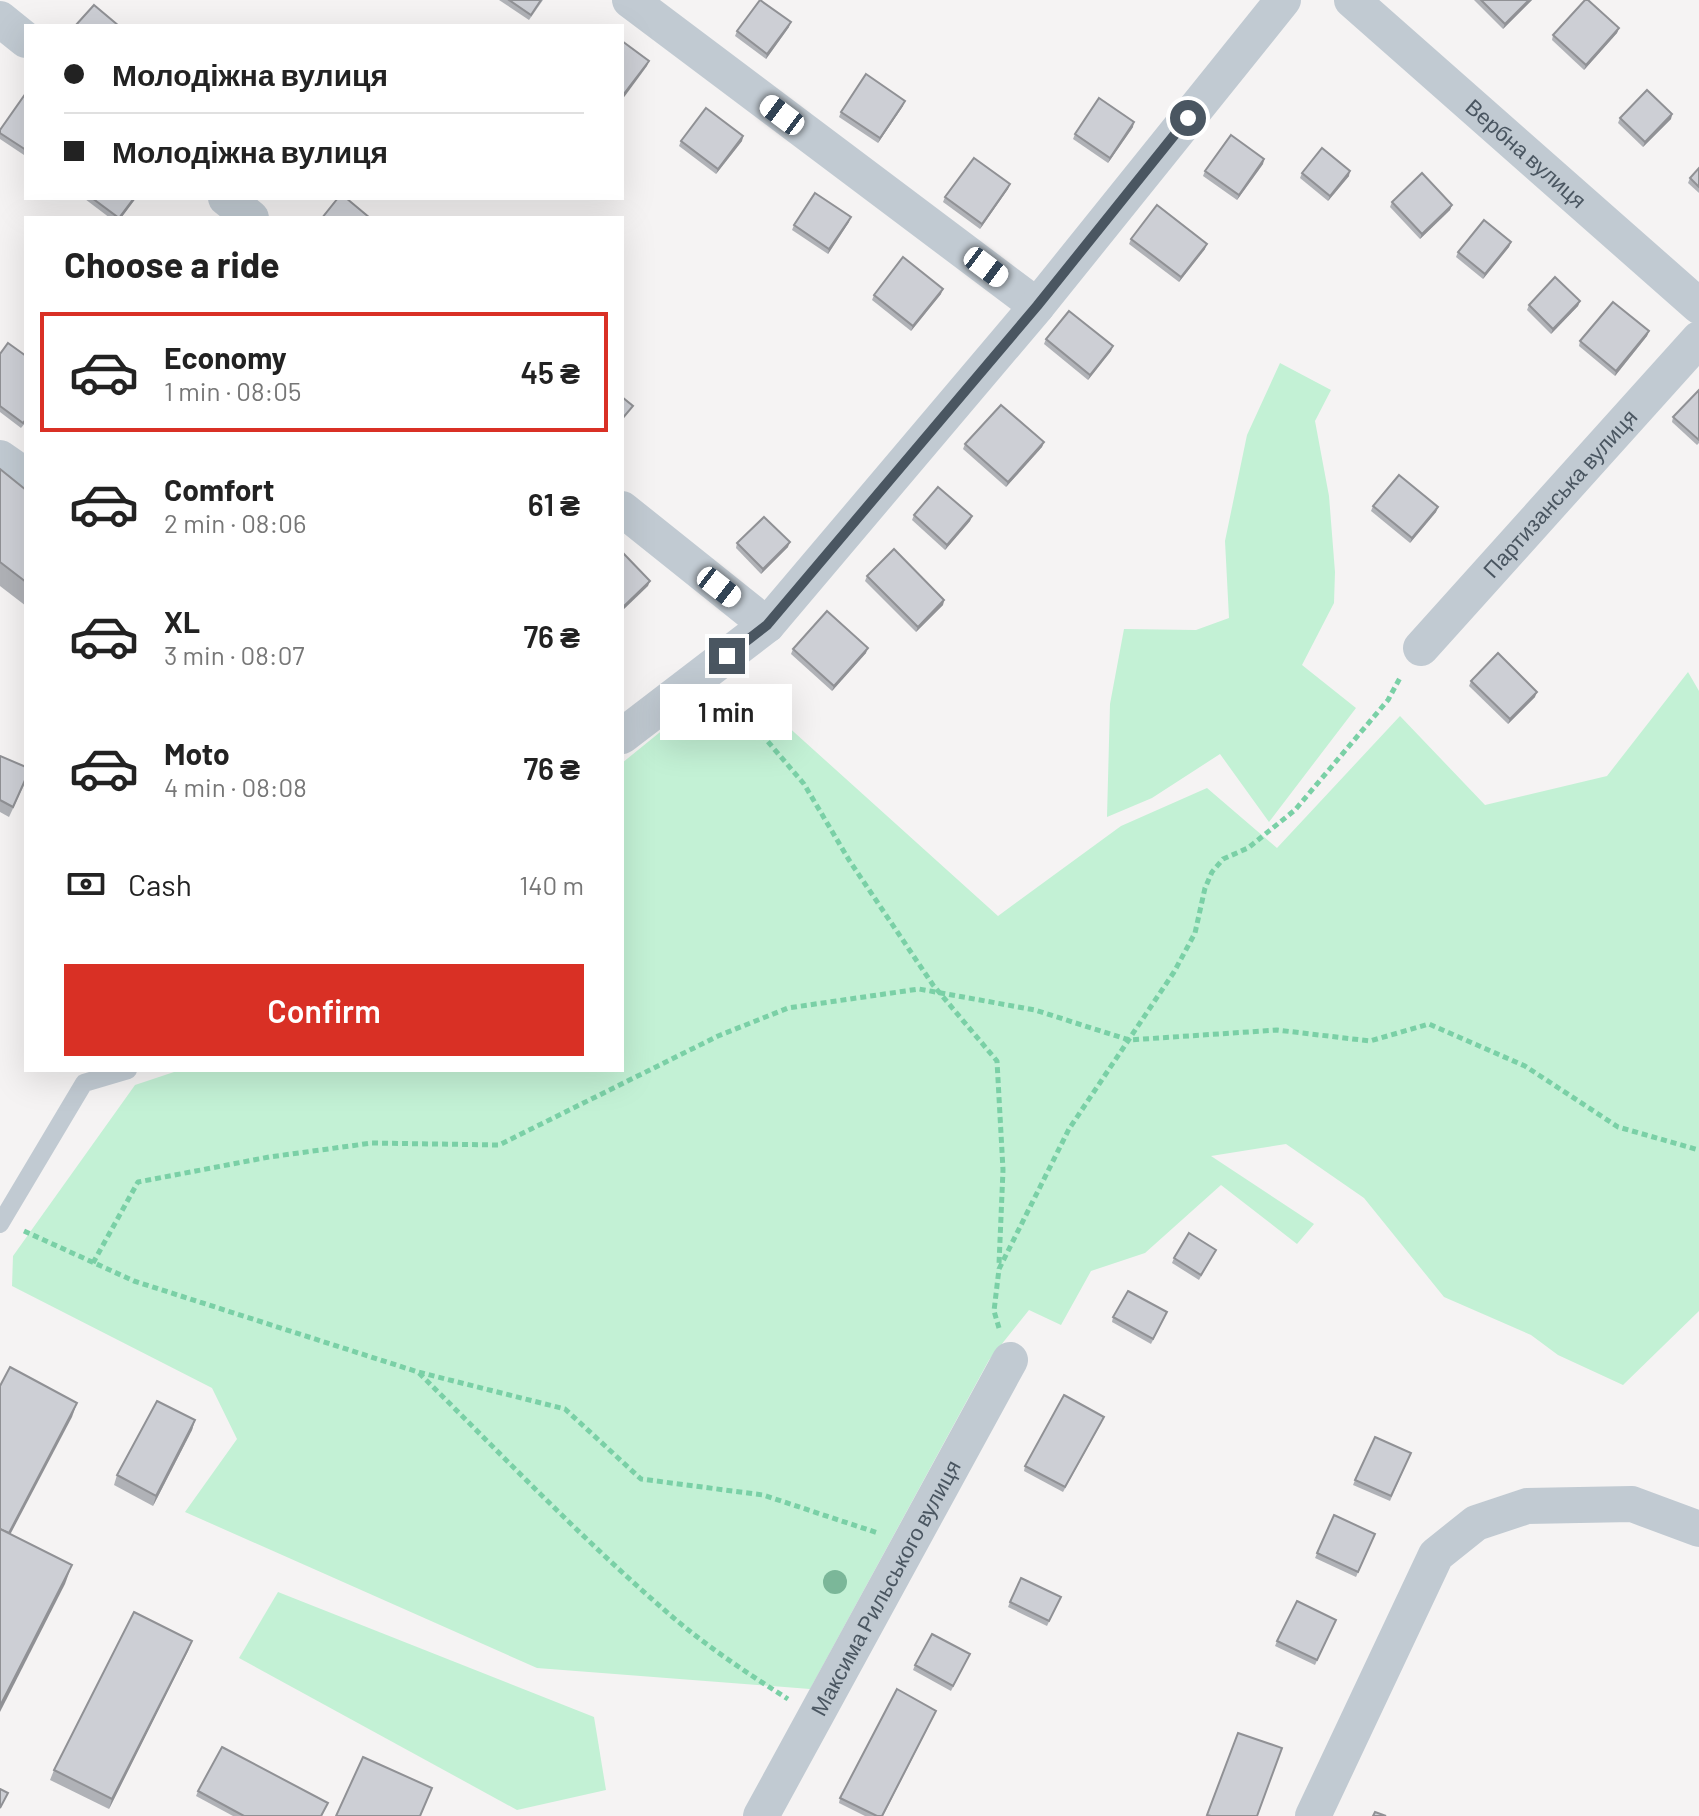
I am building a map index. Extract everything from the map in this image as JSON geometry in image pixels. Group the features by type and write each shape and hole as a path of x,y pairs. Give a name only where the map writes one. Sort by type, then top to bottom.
{"street":[{"path":"630,0 1037,306"},
{"path":"624,734 767,625 1037,306 1283,0"},
{"name":"Вербна вулиця","path":"1352,0 1699,306"},
{"path":"0,19 24,38"},
{"path":"228,200 248,216"},
{"name":"Партизанська вулиця","path":"1421,648 1699,339"},
{"path":"0,458 24,475"},
{"path":"624,511 767,625"},
{"name":"Максима Рильського вулиця","path":"761,1816 1010,1360"},
{"path":"1313,1816 1436,1555 1476,1523 1527,1506 1632,1504 1699,1529"}],"lane":[{"path":"1,1221 89,1076 115,1072"}],"path":[{"path":"999,1269 1069,1129 1174,972 1195,933 1205,888 1212,872 1223,859 1248,848 1295,810 1388,700 1404,670 1421,648"},
{"path":"707,671 804,784 849,860 938,992 997,1061 1003,1170 994,1311 1010,1360"},
{"path":"93,1263 138,1182 269,1157 372,1143 499,1145 718,1036 788,1008 919,989 1035,1010 1129,1040 1277,1030 1370,1041 1429,1024 1525,1066 1618,1127 1699,1150"},
{"path":"1,1221 134,1281 418,1372 565,1409 641,1479 763,1495 868,1528 907,1548"},
{"path":"418,1372 576,1528 670,1615 743,1670 816,1716"}],"green space":[{"path":"1280,363 1331,390 1315,421 1329,496 1335,572 1334,603 1302,665 1356,708 1269,822 1220,754 1152,798 1107,817 1110,704 1124,629 1196,630 1229,618 1225,541 1247,435"},
{"path":"1688,672 1699,691 1699,1311 1623,1385 1558,1355 1531,1335 1444,1297 1364,1198 1286,1144 1211,1156 1314,1224 1297,1244 1221,1185 1145,1253 1091,1271 1061,1325 1029,1310 989,1360 810,1689 537,1668 185,1512 237,1439 212,1388 12,1286 13,1256 135,1085 174,1072 624,1072 624,761 712,690 744,687 998,916 1121,826 1207,788 1277,848 1400,716 1485,805 1607,776"},
{"path":"278,1592 594,1717 606,1790 517,1810 239,1658"}],"building":[{"path":"509,0 541,0 531,15"},
{"path":"760,0 791,22 767,54 737,31"},
{"path":"1481,0 1529,0 1505,24"},
{"path":"1585,0 1619,28 1586,65 1553,35"},
{"path":"94,5 117,24 77,24"},
{"path":"624,42 649,61 624,94"},
{"path":"866,74 905,101 880,138 841,112"},
{"path":"1647,90 1672,114 1645,142 1620,118"},
{"path":"24,96 24,149 0,130"},
{"path":"1099,98 1134,122 1110,158 1075,134"},
{"path":"706,108 743,136 718,169 681,141"},
{"path":"1231,135 1264,159 1239,195 1205,171"},
{"path":"1322,148 1350,171 1330,196 1302,173"},
{"path":"974,158 1010,184 982,224 945,197"},
{"path":"1699,168 1699,187 1690,178"},
{"path":"1422,173 1452,205 1422,234 1392,202"},
{"path":"815,193 851,217 829,249 794,225"},
{"path":"95,200 132,200 120,216"},
{"path":"336,200 348,200 368,216 324,216"},
{"path":"1157,205 1207,244 1181,277 1131,239"},
{"path":"1484,220 1511,242 1485,274 1458,252"},
{"path":"903,257 943,289 913,326 874,295"},
{"path":"1555,277 1580,301 1553,329 1529,305"},
{"path":"1613,302 1649,331 1616,371 1580,341"},
{"path":"1069,311 1113,346 1090,375 1046,339"},
{"path":"8,343 24,355 23,423 0,406 0,354"},
{"path":"1699,390 1699,440 1673,417"},
{"path":"624,399 633,406 624,417"},
{"path":"1001,405 1044,442 1008,482 965,444"},
{"path":"0,469 24,488 24,580 0,562"},
{"path":"1399,475 1438,507 1412,538 1373,506"},
{"path":"938,487 972,516 947,545 914,515"},
{"path":"764,517 790,542 763,569 737,543"},
{"path":"894,549 944,600 918,627 867,576"},
{"path":"624,554 650,581 624,606"},
{"path":"827,611 868,648 834,686 793,649"},
{"path":"1498,653 1537,692 1510,719 1471,681"},
{"path":"0,756 24,766 24,782 13,807 0,800"},
{"path":"1189,1233 1216,1250 1201,1275 1174,1258"},
{"path":"1128,1291 1167,1312 1153,1339 1113,1317"},
{"path":"10,1367 77,1403 9,1533 0,1529 0,1386"},
{"path":"1064,1395 1104,1417 1065,1487 1025,1466"},
{"path":"157,1401 195,1420 156,1496 117,1475"},
{"path":"1375,1437 1411,1453 1391,1496 1355,1480"},
{"path":"1334,1515 1375,1534 1358,1572 1317,1553"},
{"path":"0,1529 72,1565 0,1706"},
{"path":"1021,1578 1061,1597 1049,1621 1010,1602"},
{"path":"1297,1601 1336,1620 1317,1660 1277,1641"},
{"path":"134,1612 192,1641 112,1799 54,1770"},
{"path":"932,1634 970,1654 953,1686 915,1665"},
{"path":"897,1689 936,1711 882,1816 877,1816 840,1798"},
{"path":"1238,1733 1282,1748 1257,1816 1207,1815"},
{"path":"222,1747 328,1803 321,1816 244,1816 198,1791"},
{"path":"363,1757 432,1788 420,1816 336,1816"},
{"path":"0,1789 8,1793 0,1808"}],"route":[{"path":"727,656 767,625 1037,306 1188,118"}]}
